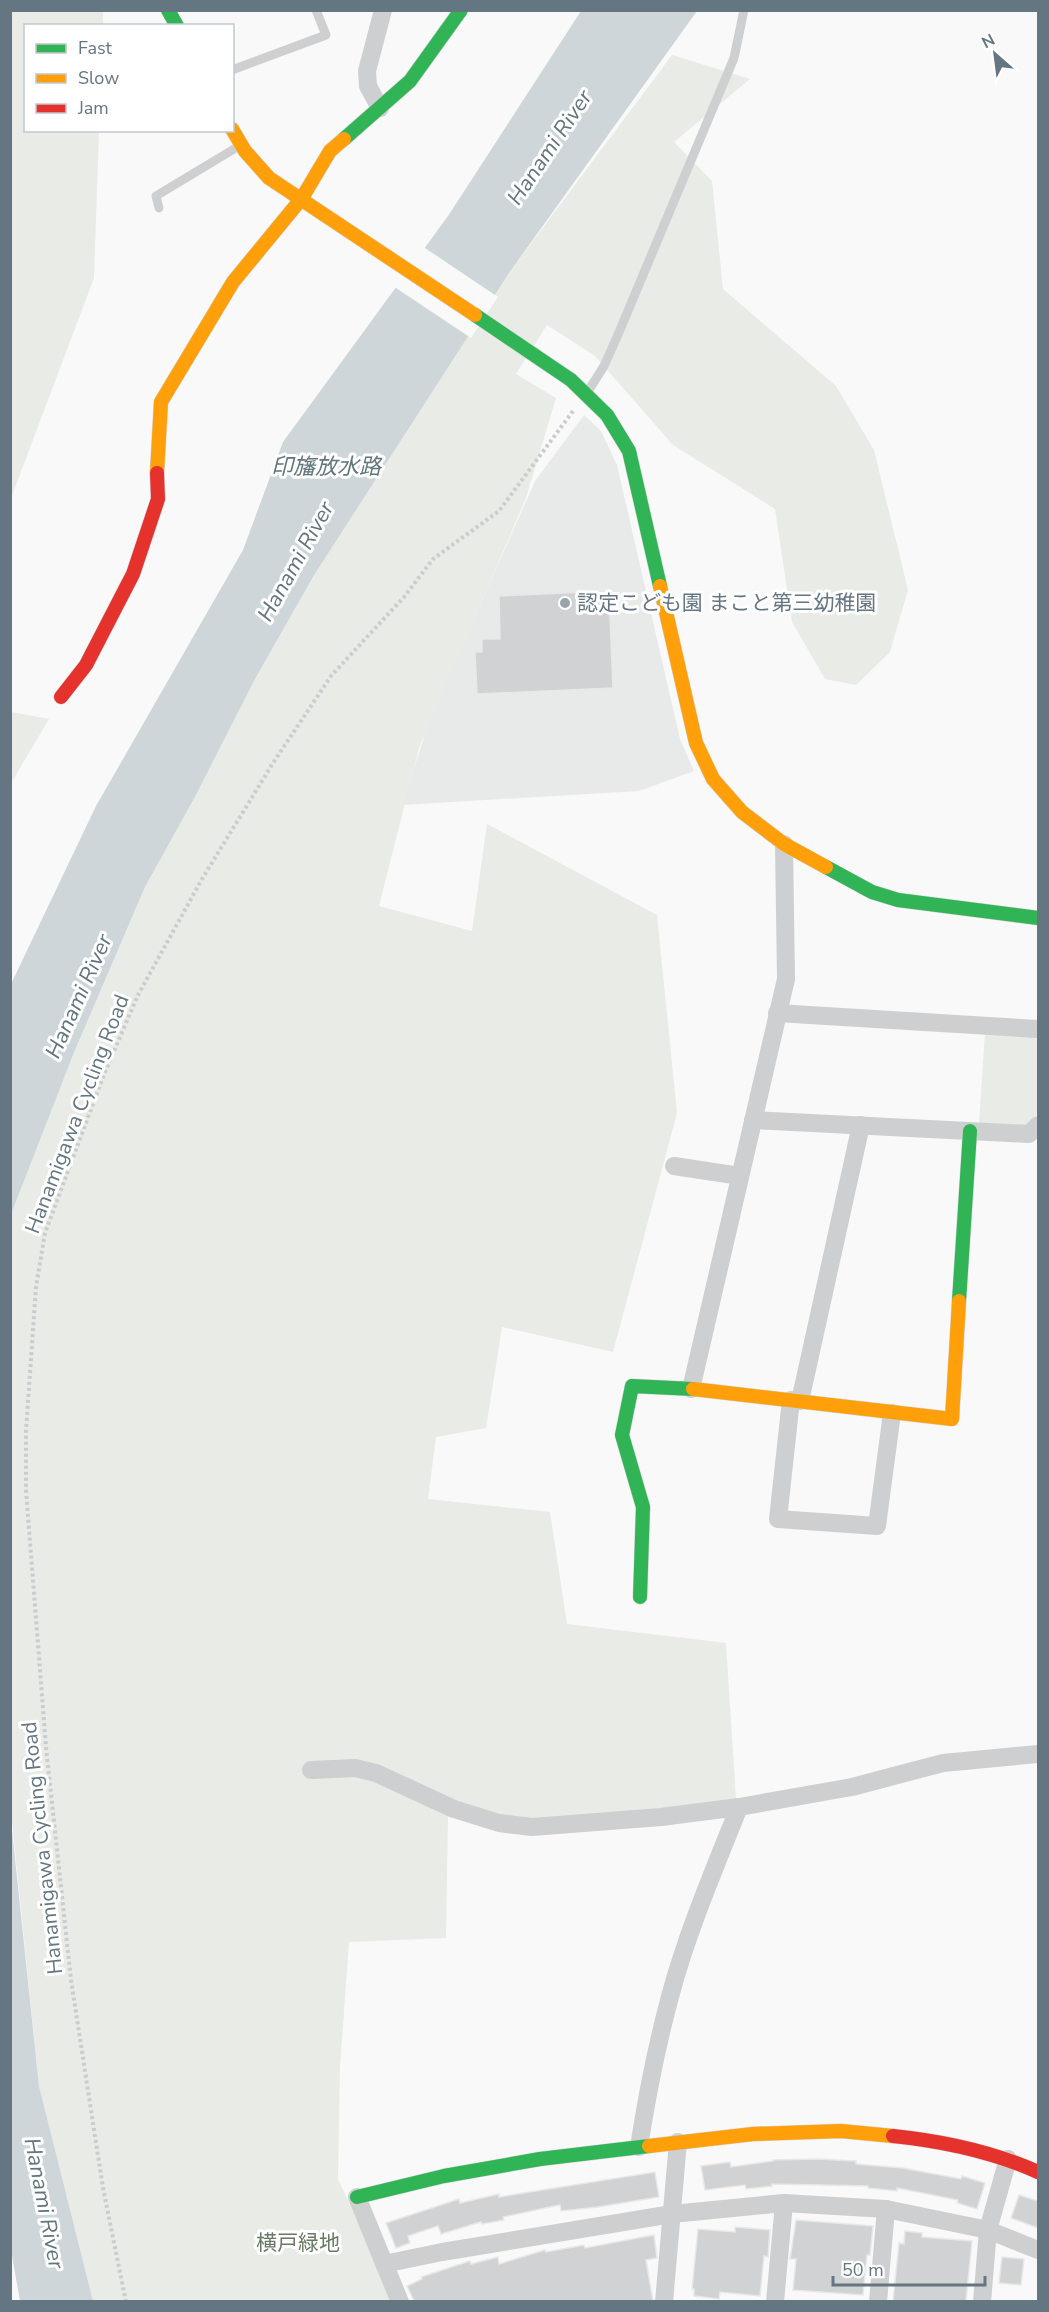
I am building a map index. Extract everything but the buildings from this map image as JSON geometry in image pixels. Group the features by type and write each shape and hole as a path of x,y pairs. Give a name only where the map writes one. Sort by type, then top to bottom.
{"street":[{"path":"168,10 176,24"},
{"path":"380,108 368,86 368,71 383,10"},
{"path":"61,697 86,665 133,574 158,499 156,485 161,402 233,282 302,198 330,151 410,81 461,10"},
{"path":"234,132 245,152 269,178 571,380 607,415 629,451 696,743 713,778 742,812 784,844 872,892 898,900 1038,918"},
{"path":"691,1389 786,979 784,844"},
{"path":"777,1013 1038,1029"},
{"path":"753,1120 1029,1134 1038,1125"},
{"path":"861,1125 795,1401 778,1519 876,1526 892,1413"},
{"path":"640,1597 643,1507 622,1436 632,1386 691,1389 952,1419 969,1131"},
{"path":"674,1166 740,1176"},
{"path":"311,1770 355,1768 376,1773 454,1809 499,1823 532,1827 661,1817 739,1807 852,1787 943,1763 1038,1754"},
{"path":"639,2147 647,2095 671,1993 695,1919 739,1807"},
{"path":"400,2301 357,2197 455,2174 678,2142 753,2134 841,2131 921,2139 1008,2159 1038,2172"},
{"path":"664,2301 678,2142"},
{"path":"982,2301 988,2230 1008,2159"},
{"path":"775,2301 784,2203"},
{"path":"384,2264 442,2252 672,2214 784,2203 886,2208 988,2230 1038,2250"},
{"path":"878,2301 886,2208"}],"lane":[{"path":"234,69 326,35 316,10"},
{"path":"586,393 604,366 617,337 734,58 744,10"},
{"path":"159,208 156,196 241,145"}],"path":[{"name":"Hanamigawa Cycling Road","path":"126,2301 103,2188 71,1980 46,1747 26,1490 26,1431 36,1287 45,1233 103,1077 138,995 202,879 273,763 331,676 404,597 434,559 499,511 578,405"}],"shaded area":[{"name":"認定こども園 まこと第三幼稚園","path":"584,415 601,431 617,465 680,739 694,771 639,791 402,805 431,716 535,481"}],"green space":[{"path":"11,10 103,11 103,24 24,24 24,132 99,132 94,278 11,498"},
{"name":"横戸緑地","path":"672,55 750,79 674,142 712,181 723,289 836,386 874,450 908,590 890,652 856,685 825,679 792,622 775,509 673,445 595,356 547,325 516,374 556,398 526,498 419,748 379,906 472,931 487,824 657,915 677,1113 613,1352 502,1327 486,1428 436,1437 428,1499 550,1512 567,1624 726,1643 736,1799 572,1827 448,1814 446,1938 349,1942 340,2067 338,2179 395,2301 93,2301 39,2086 11,1811 10,1214 73,1055 145,887 196,795 255,679 314,574 509,273"},
{"path":"10,712 49,719 11,783"},
{"path":"985,1033 1038,1036 1038,1113 1024,1126 979,1124"}],"water":[{"name":"印旛放水路","path":"581,11 697,11 509,273 314,575 255,679 196,795 145,887 73,1055 11,1214 11,984 96,806 243,550 283,442 448,216"},
{"name":"Hanami River","path":"10,1811 39,2086 93,2301 20,2301 11,2250"}],"pier":[{"path":"422,246 498,297 471,338 393,286"}],"traffic: fast":[{"path":"168,10 176,24"},
{"path":"344,139 410,81 461,10"},
{"path":"475,315 571,380 607,415 629,451 660,586"},
{"path":"826,867 872,892 898,900 1038,918"},
{"path":"959,1301 970,1131"},
{"path":"640,1597 643,1507 622,1435 632,1386 693,1389"},
{"path":"357,2197 444,2176 540,2159 649,2146"}],"traffic: slow":[{"path":"234,132 245,151 269,178 475,315"},
{"path":"157,473 161,402 233,282 302,198 330,151 344,139"},
{"path":"660,586 696,743 713,779 742,812 784,844 826,867"},
{"path":"693,1389 952,1419 959,1301"},
{"path":"649,2146 753,2134 841,2131 893,2136"}],"traffic: jam":[{"path":"61,697 86,665 133,574 158,499 157,473"},
{"path":"893,2136 967,2148 1038,2172"}],"place":[{"name":"認定こども園 まこと第三幼稚園","path":"565,603"}]}
